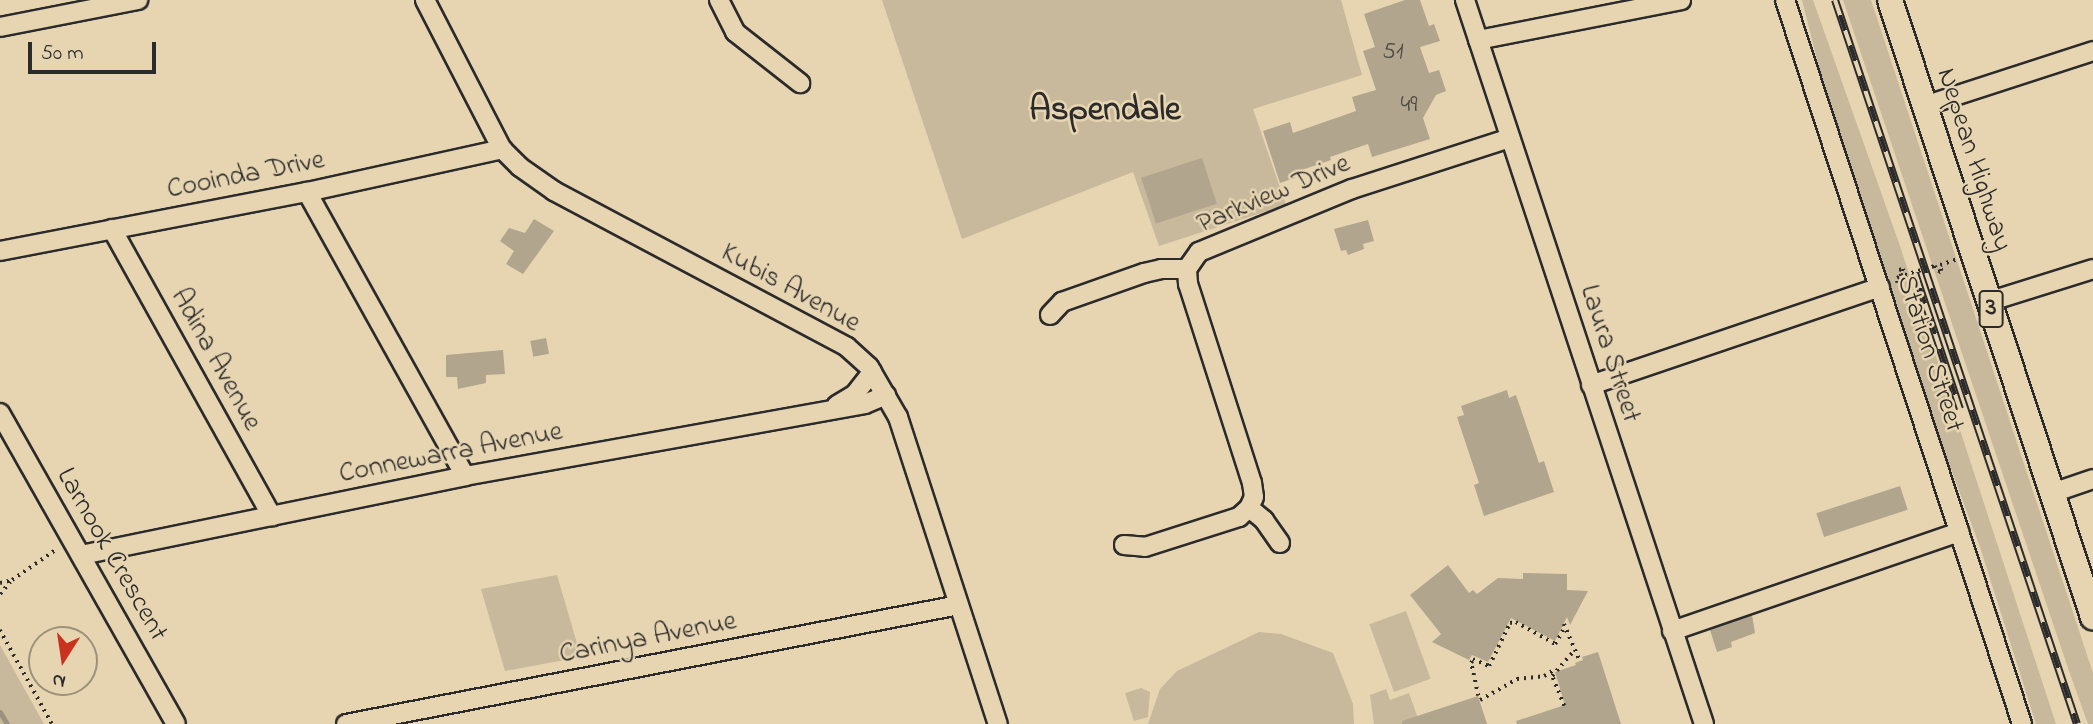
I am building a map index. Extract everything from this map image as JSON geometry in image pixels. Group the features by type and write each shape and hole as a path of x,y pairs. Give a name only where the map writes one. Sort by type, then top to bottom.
{"highway":[{"name":"Nepean Highway","path":"1890,0 2093,617"}],"street":[{"path":"0,27 138,0"},
{"name":"Kubis Avenue","path":"425,0 502,149 520,167 554,191 847,347 872,372 898,417 998,724"},
{"path":"719,0 736,32 800,83"},
{"name":"Laura Street","path":"1465,0 1704,724"},
{"path":"1478,40 1681,0"},
{"name":"Station Street","path":"1785,0 2022,724"},
{"path":"1924,106 2093,51"},
{"name":"Parkview Drive","path":"1249,508 1254,497 1252,483 1188,284 1187,270 1199,252 1340,193 1510,138"},
{"name":"Cooinda Drive","path":"0,251 307,192 502,149"},
{"path":"307,192 465,477"},
{"name":"Adina Avenue","path":"112,229 272,516"},
{"path":"1050,315 1062,302 1144,273 1161,269 1187,270"},
{"path":"1988,302 2093,269"},
{"path":"1591,385 1882,291"},
{"name":"Connewarra Avenue","path":"831,409 855,394 872,372"},
{"name":"Connewarra Avenue","path":"80,555 465,477 865,404 886,395"},
{"name":"Larnook Crescent","path":"0,412 176,724"},
{"path":"2052,493 2093,479"},
{"path":"1124,545 1145,547 1239,517 1249,508 1264,520 1280,543"},
{"path":"1672,631 1959,532"},
{"name":"Carinya Avenue","path":"346,724 959,605"}],"path":[{"path":"1882,291 1897,290 1897,278 1902,276 1899,270 1903,269 1905,275 1935,266 1938,272 1941,271 1940,265 1972,254"},
{"path":"0,594 12,580 57,549"},
{"path":"0,583 12,580"},
{"path":"1575,650 1544,676 1517,679 1479,698 1471,663 1473,659 1489,666 1510,623 1516,622 1555,644 1564,626 1575,650 1580,661"},
{"path":"0,630 52,724"},
{"path":"1554,670 1553,679 1564,706"}],"shaded area":[{"path":"882,0 1341,0 1362,75 1253,109 1286,205 1159,246 1133,172 962,239"},
{"path":"1802,0 1813,0 1900,246 2056,724 2036,724 1980,547 1938,434 1831,115"},
{"path":"1843,0 1871,0 2093,673 2093,724 2088,724 2069,671"},
{"path":"557,575 581,657 505,671 481,589"},
{"path":"1406,611 1431,679 1394,692 1369,624"},
{"path":"1259,632 1281,634 1333,653 1353,704 1354,724 1148,724 1160,689 1177,671"},
{"path":"0,645 44,724 0,724"},
{"path":"1141,688 1150,692 1148,717 1134,721 1125,693"},
{"path":"1386,689 1390,700 1409,693 1420,724 1374,724 1370,695"}],"building":[{"path":"1405,0 1420,0 1429,26 1434,24 1440,41 1420,47 1429,73 1439,70 1446,91 1436,95 1423,118 1430,139 1372,157 1368,144 1296,172 1297,177 1280,183 1263,131 1290,122 1293,133 1356,111 1352,97 1376,90 1363,51 1375,47 1364,14"},
{"path":"1202,158 1217,204 1156,223 1141,178"},
{"path":"534,219 554,231 523,274 506,264 514,251 500,241 509,228 525,233"},
{"path":"1368,220 1374,241 1363,244 1364,249 1348,255 1346,250 1341,251 1334,229"},
{"path":"546,338 549,354 533,357 530,341"},
{"path":"503,350 505,374 486,375 486,383 458,389 457,377 446,377 446,355"},
{"path":"1507,390 1509,398 1516,395 1539,463 1544,461 1554,492 1484,516 1474,485 1479,483 1457,417 1464,415 1461,406"},
{"path":"1900,486 1908,510 1824,537 1816,513"},
{"path":"1448,565 1469,593 1473,590 1477,594 1498,578 1523,579 1523,573 1567,574 1567,590 1588,591 1570,625 1567,617 1555,641 1511,618 1488,662 1472,655 1469,660 1432,642 1441,634 1410,595"},
{"path":"1752,615 1755,633 1731,642 1732,647 1717,652 1710,630"},
{"path":"1598,652 1621,724 1517,724 1516,721 1565,705 1555,672 1576,665 1575,663 1583,660 1582,657"},
{"path":"1478,696 1487,724 1402,724 1402,721"}],"waterway":[{"path":"0,712 7,724"}],"railway":[{"path":"1835,0 2077,724"},
{"path":"1915,273 1960,409"}],"district":[{"name":"Aspendale","path":"1105,111"}]}
